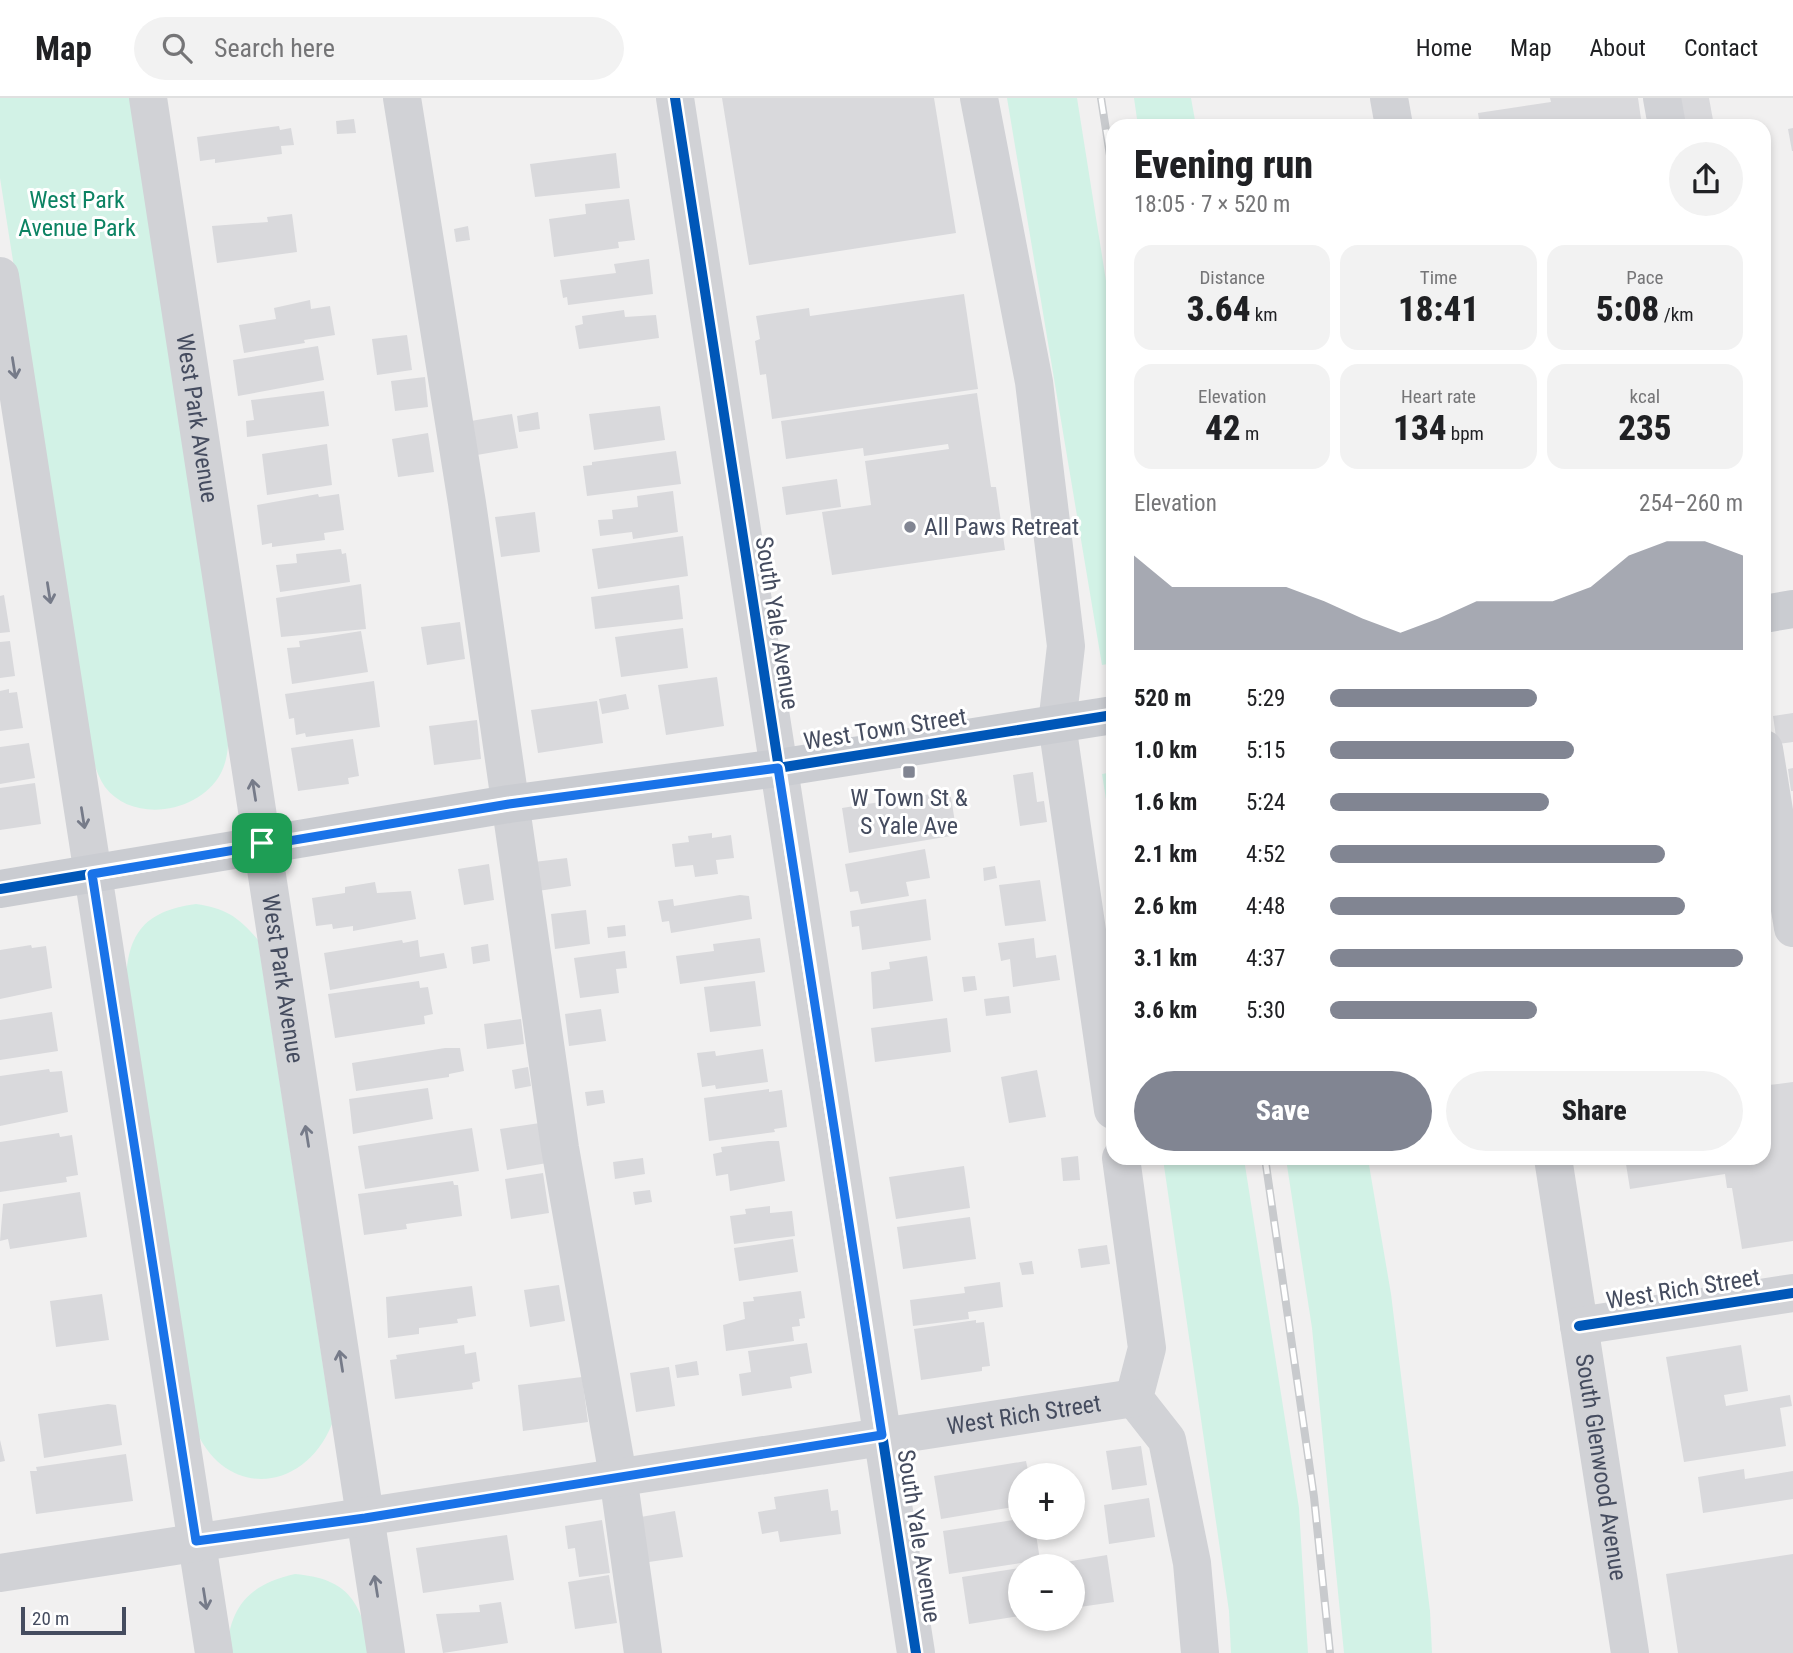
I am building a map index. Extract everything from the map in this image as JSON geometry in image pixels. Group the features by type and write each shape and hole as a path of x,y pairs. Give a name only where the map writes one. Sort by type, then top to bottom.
{"main road":[{"path":"1771,613 1793,609"},
{"name":"West Town Street","path":"0,889 262,843 509,804 778,768 1106,716"}],"street":[{"name":"West Park Avenue","path":"148,98 386,1653"},
{"path":"402,98 467,503 560,1148 618,1476 643,1653"},
{"name":"South Yale Avenue","path":"675,98 916,1653"},
{"path":"979,98 1036,396 1066,646 1057,724 1106,1062"},
{"path":"1389,98 1393,119"},
{"path":"1662,98 1666,119"},
{"path":"0,276 214,1653"},
{"path":"1771,792 1793,928"},
{"path":"1122,1165 1147,1348 1134,1398 1167,1440 1192,1563 1200,1653"},
{"name":"South Glenwood Avenue","path":"1554,1165 1630,1653"},
{"name":"West Rich Street","path":"1578,1326 1793,1293"},
{"name":"West Rich Street","path":"0,1573 1134,1398"}],"green space":[{"name":"West Park Avenue Park","path":"0,98 130,98 229,731 226,758 221,773 211,787 182,805 166,809 132,806 117,799 105,787 90,752 0,178"},
{"path":"1007,98 1077,98 1106,281 1106,664 1102,665"},
{"path":"1134,98 1191,98 1195,119 1137,119"},
{"path":"1106,773 1106,799 1102,774"},
{"path":"196,904 231,915 258,940 332,1424 319,1447 303,1464 284,1475 264,1479 244,1477 225,1467 208,1451 195,1428 126,989 129,954 141,929 162,913"},
{"path":"1164,1165 1245,1165 1299,1508 1308,1653 1231,1653 1229,1611"},
{"path":"1287,1165 1369,1165 1391,1294 1430,1611 1432,1653 1344,1653 1312,1328"},
{"path":"295,1574 329,1581 350,1597 363,1620 372,1653 227,1653 232,1622 245,1600 266,1584"}],"building":[{"path":"722,98 934,98 956,233 749,265"},
{"path":"1550,98 1638,98 1641,119 1479,119 1478,113 1551,102"},
{"path":"1676,98 1709,98 1713,119 1679,119"},
{"path":"354,119 356,133 337,134 336,121"},
{"path":"279,126 280,130 291,128 294,145 281,146 282,154 215,163 215,159 200,161 197,137"},
{"path":"1793,128 1793,151 1792,151 1788,129"},
{"path":"616,153 620,188 535,197 530,164"},
{"path":"629,199 635,240 618,242 619,248 554,257 549,219 586,214 585,204"},
{"path":"292,214 297,252 217,263 212,226 268,222 267,217"},
{"path":"468,226 470,240 456,242 454,229"},
{"path":"649,259 653,294 568,305 567,297 563,298 560,280 616,273 614,264"},
{"path":"964,294 978,389 772,419 766,374 760,375 755,341 760,339 756,316 809,308 810,316"},
{"path":"310,300 311,309 330,306 335,335 244,353 239,325 276,319 274,308"},
{"path":"624,310 625,317 656,315 659,338 579,349 575,326 583,324 582,316"},
{"path":"407,335 412,370 377,375 372,339"},
{"path":"318,346 324,380 238,396 233,360"},
{"path":"425,377 428,407 395,411 391,381"},
{"path":"324,391 329,426 247,437 246,421 254,420 251,400"},
{"path":"977,393 991,487 996,487 1005,550 832,575 822,512 871,505 865,461 949,449 948,444 864,456 863,448 786,459 781,421"},
{"path":"660,406 665,440 594,450 589,414"},
{"path":"538,412 540,429 519,432 517,416"},
{"path":"512,414 518,448 477,455 471,421"},
{"path":"428,433 434,472 398,477 392,439"},
{"path":"327,444 332,485 267,495 262,454"},
{"path":"676,451 681,484 587,496 583,466 592,465 592,462"},
{"path":"837,479 841,507 786,515 782,487"},
{"path":"673,491 678,532 633,539 632,532 600,536 598,520 613,519 612,510 638,507 637,496"},
{"path":"318,494 319,497 339,494 344,530 324,533 325,540 272,547 272,543 262,545 257,505"},
{"path":"535,512 540,552 501,557 495,517"},
{"path":"683,536 688,576 598,589 592,549"},
{"path":"341,549 342,554 346,553 350,582 280,592 276,565 297,563 296,554"},
{"path":"361,584 366,629 281,637 276,598"},
{"path":"679,585 683,619 595,629 591,597"},
{"path":"4,595 10,632 0,633 0,596"},
{"path":"460,622 465,659 427,665 421,627"},
{"path":"683,628 688,668 621,677 615,637"},
{"path":"361,631 368,672 292,684 287,648 300,647 299,641"},
{"path":"10,641 15,676 0,678 0,642"},
{"path":"717,677 724,726 666,735 658,685"},
{"path":"374,681 380,727 306,737 305,733 296,735 294,718 289,719 285,694"},
{"path":"9,689 9,693 17,692 23,728 0,731 0,691"},
{"path":"626,694 629,709 602,714 599,699"},
{"path":"597,701 603,743 538,753 531,710"},
{"path":"1793,713 1793,742 1777,744 1773,716"},
{"path":"477,720 481,759 434,765 429,726"},
{"path":"353,739 359,776 348,778 349,784 298,791 291,748"},
{"path":"29,743 35,778 0,784 0,747"},
{"path":"1793,768 1793,791 1791,791 1788,769"},
{"path":"1033,772 1037,802 1044,801 1047,822 1020,826 1013,775"},
{"path":"35,783 41,824 0,830 0,788"},
{"path":"950,791 957,835 849,853 842,808"},
{"path":"712,833 712,838 731,835 734,858 716,860 718,874 695,877 693,865 675,867 672,844 689,842 688,836"},
{"path":"925,849 930,878 906,882 909,896 861,904 858,891 850,892 845,864"},
{"path":"567,858 571,886 538,891 534,862"},
{"path":"489,864 494,900 464,905 458,869"},
{"path":"995,866 997,878 984,881 983,868"},
{"path":"1040,880 1046,921 1005,926 999,885"},
{"path":"375,882 377,893 411,891 416,919 353,931 353,926 333,929 332,924 316,926 312,898 345,893 345,887"},
{"path":"740,895 749,896 752,919 671,933 669,921 662,922 658,901 673,899 674,906"},
{"path":"926,899 931,940 862,950 859,926 852,927 850,911"},
{"path":"586,910 590,944 555,949 551,914"},
{"path":"625,925 626,936 608,938 607,927"},
{"path":"760,938 765,972 680,984 676,956 714,951 713,944"},
{"path":"1034,938 1036,958 1056,955 1060,980 1013,987 1010,959 1001,961 998,943"},
{"path":"402,940 403,943 418,940 420,957 444,953 447,968 330,990 324,953"},
{"path":"488,944 490,961 473,964 471,947"},
{"path":"31,945 32,948 46,946 52,988 0,999 0,950"},
{"path":"625,951 627,968 616,969 619,993 580,998 574,958"},
{"path":"927,956 933,1001 873,1009 871,972 890,969 889,962"},
{"path":"975,976 977,990 964,992 962,977"},
{"path":"419,981 420,988 428,987 433,1014 424,1016 425,1024 335,1038 328,994"},
{"path":"755,981 761,1026 710,1032 704,987"},
{"path":"1009,996 1011,1013 986,1016 984,999"},
{"path":"601,1009 606,1041 569,1046 565,1014"},
{"path":"52,1012 58,1051 0,1060 0,1020"},
{"path":"947,1018 951,1052 875,1062 871,1028"},
{"path":"521,1019 524,1044 487,1049 484,1024"},
{"path":"460,1048 464,1071 449,1074 449,1077 356,1091 352,1063"},
{"path":"763,1049 768,1082 716,1089 715,1085 702,1087 697,1053 715,1051 716,1056"},
{"path":"528,1067 531,1086 515,1089 512,1070"},
{"path":"49,1069 50,1072 62,1071 68,1112 0,1126 0,1076"},
{"path":"1037,1070 1046,1117 1009,1123 1001,1077"},
{"path":"1793,1082 1793,1241 1742,1249 1732,1188 1727,1188 1725,1174 1630,1189 1626,1165 1771,1165 1771,1085"},
{"path":"428,1088 433,1119 353,1134 349,1099"},
{"path":"769,1089 769,1092 782,1090 787,1127 774,1129 775,1132 709,1141 704,1098"},
{"path":"603,1090 605,1103 587,1106 585,1092"},
{"path":"540,1123 547,1163 507,1170 500,1129"},
{"path":"472,1128 479,1171 365,1189 358,1146"},
{"path":"59,1133 60,1137 72,1135 78,1175 66,1177 67,1182 0,1192 0,1142"},
{"path":"779,1141 785,1181 730,1191 728,1174 716,1176 713,1154 722,1152 721,1147"},
{"path":"1078,1156 1080,1180 1063,1181 1061,1158"},
{"path":"643,1158 645,1174 615,1179 613,1162"},
{"path":"964,1166 970,1208 896,1219 889,1177"},
{"path":"543,1173 549,1213 511,1219 505,1179"},
{"path":"453,1181 454,1185 458,1185 462,1216 406,1224 407,1229 364,1235 358,1194"},
{"path":"650,1190 652,1202 635,1205 633,1192"},
{"path":"80,1192 87,1237 10,1249 8,1239 0,1241 3,1204"},
{"path":"770,1206 770,1213 792,1211 795,1236 734,1244 730,1216 746,1214 745,1209"},
{"path":"970,1217 976,1259 903,1269 897,1227"},
{"path":"793,1239 798,1272 739,1281 734,1248"},
{"path":"1107,1245 1110,1264 1081,1268 1078,1249"},
{"path":"1032,1261 1034,1274 1022,1275 1019,1263"},
{"path":"1000,1282 1003,1307 968,1312 969,1319 913,1326 910,1300 965,1293 964,1287"},
{"path":"559,1285 565,1321 530,1327 524,1290"},
{"path":"472,1286 476,1316 457,1319 458,1323 419,1328 419,1334 388,1338 386,1297"},
{"path":"801,1291 805,1318 799,1319 800,1326 792,1327 794,1341 726,1351 723,1325 745,1319 743,1302 754,1301 753,1297"},
{"path":"102,1294 109,1340 56,1347 50,1301"},
{"path":"976,1320 976,1323 984,1322 990,1366 982,1367 982,1371 921,1380 914,1329"},
{"path":"807,1343 812,1373 790,1377 792,1388 742,1396 739,1374 751,1372 748,1351"},
{"path":"464,1345 465,1354 476,1352 480,1381 472,1383 473,1389 395,1399 390,1360 397,1359 396,1355"},
{"path":"1741,1345 1748,1391 1724,1395 1726,1406 1790,1395 1792,1406 1780,1408 1786,1446 1684,1462 1666,1357"},
{"path":"697,1361 699,1375 677,1378 675,1365"},
{"path":"669,1367 675,1406 636,1412 630,1373"},
{"path":"582,1377 588,1422 523,1431 518,1385"},
{"path":"116,1405 122,1445 44,1458 38,1414"},
{"path":"0,1440 5,1461 0,1462"},
{"path":"1141,1446 1147,1485 1112,1490 1106,1451"},
{"path":"126,1454 133,1501 36,1514 30,1471 37,1471 36,1467"},
{"path":"1008,1464 1008,1508 941,1519 934,1476"},
{"path":"1744,1469 1745,1479 1793,1471 1793,1499 1703,1513 1698,1477"},
{"path":"828,1489 831,1511 838,1510 841,1534 780,1542 778,1531 762,1534 758,1512 776,1509 774,1497"},
{"path":"1149,1498 1155,1537 1109,1544 1104,1505"},
{"path":"675,1511 683,1557 642,1563 635,1518"},
{"path":"602,1520 610,1573 579,1577 575,1548 568,1549 565,1526"},
{"path":"1008,1521 1008,1540 1037,1540 1039,1554 1008,1554 1008,1565 949,1574 943,1531"},
{"path":"507,1535 514,1580 423,1593 416,1548"},
{"path":"1793,1554 1793,1653 1678,1653 1666,1574"},
{"path":"1107,1555 1114,1602 1085,1606 1085,1559"},
{"path":"1008,1570 1008,1618 969,1624 962,1577"},
{"path":"609,1575 617,1623 575,1629 568,1582"},
{"path":"501,1602 508,1643 443,1653 436,1614 480,1612 479,1605"}],"railway":[{"path":"1101,98 1106,130"},
{"path":"1266,1165 1314,1497 1330,1653"}],"cycle path":[{"path":"675,98 916,1653"},
{"path":"0,889 509,804 778,768 1106,716"},
{"path":"1579,1326 1793,1293"}],"place":[{"name":"All Paws Retreat","path":"910,527"},
{"name":"W Town St & S Yale Ave","path":"909,772"}],"route":[{"path":"778,768 882,1435 365,1518 196,1541 92,874 262,843 509,804 778,768"}]}
